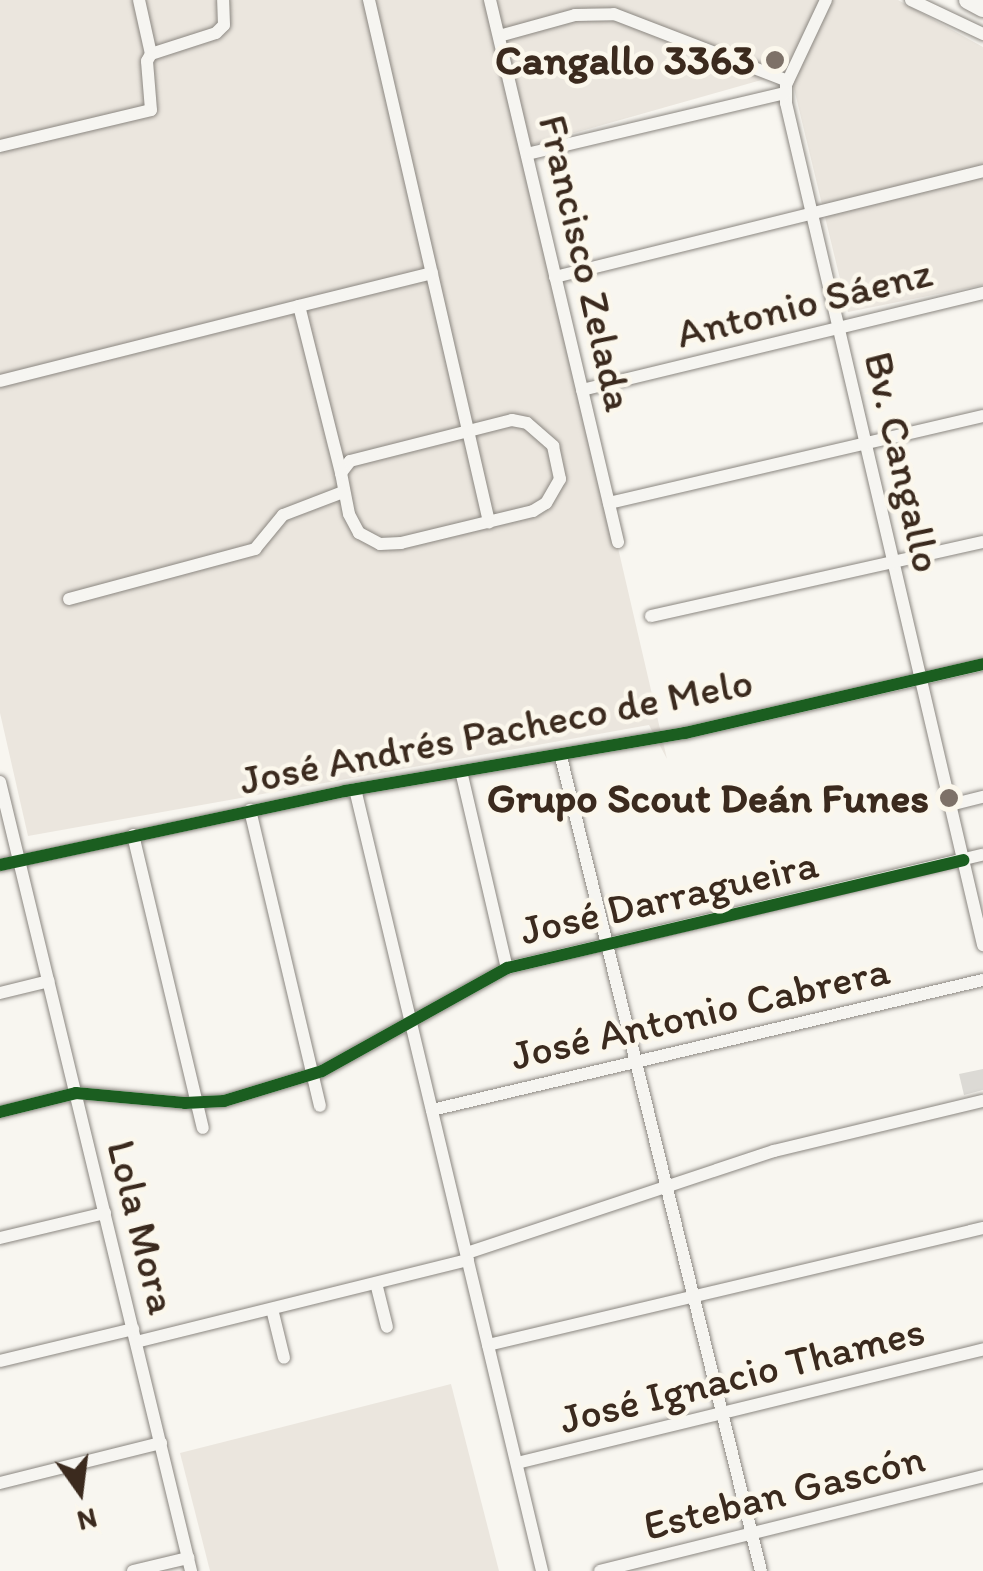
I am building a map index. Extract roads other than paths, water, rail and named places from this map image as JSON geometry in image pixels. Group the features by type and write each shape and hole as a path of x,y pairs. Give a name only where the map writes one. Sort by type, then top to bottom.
{"main road":[{"path":"968,0 983,8"}],"street":[{"path":"0,146 151,110 147,61 151,54 139,0"},
{"path":"151,54 216,34 224,25 223,0"},
{"path":"369,0 489,522"},
{"name":"Francisco Zelada","path":"490,0 618,542"},
{"path":"786,87 826,0"},
{"path":"911,0 983,34"},
{"path":"499,36 576,16 614,14 786,87"},
{"path":"526,154 786,87"},
{"name":"Bv. Cangallo","path":"786,87 983,945"},
{"path":"555,277 983,170"},
{"path":"0,381 432,273"},
{"name":"Antonio Sáenz","path":"582,390 983,293"},
{"path":"299,306 344,492 360,532 380,544 532,511 546,503 560,479 552,446 527,423 512,420 360,457 341,473"},
{"path":"609,503 983,416"},
{"path":"68,599 255,549 283,515 344,492"},
{"path":"651,616 983,542"},
{"name":"José Andrés Pacheco de Melo","path":"0,865 355,789 561,757 983,664"},
{"path":"561,757 761,1571"},
{"path":"461,771 508,968"},
{"name":"Lola Mora","path":"0,782 190,1564"},
{"path":"355,789 542,1571"},
{"path":"950,805 983,796"},
{"path":"250,810 320,1106"},
{"path":"133,835 203,1128"},
{"name":"José Darragueira","path":"0,1112 76,1094 197,1102 224,1100 313,1074 508,968 983,855"},
{"name":"José Antonio Cabrera","path":"432,1110 983,980"},
{"path":"0,992 49,981"},
{"path":"0,1361 272,1308 376,1283 467,1256 774,1151 983,1101"},
{"path":"0,1238 105,1213"},
{"path":"488,1346 983,1228"},
{"path":"376,1283 387,1327"},
{"path":"272,1308 284,1358"},
{"name":"José Ignacio Thames","path":"517,1463 983,1350"},
{"path":"0,1483 160,1444"},
{"name":"Esteban Gascón","path":"600,1571 983,1476"},
{"path":"133,1571 190,1564"}],"place":[{"name":"Cangallo 3363","path":"775,60"},
{"name":"Grupo Scout Deán Funes","path":"949,798"}]}
